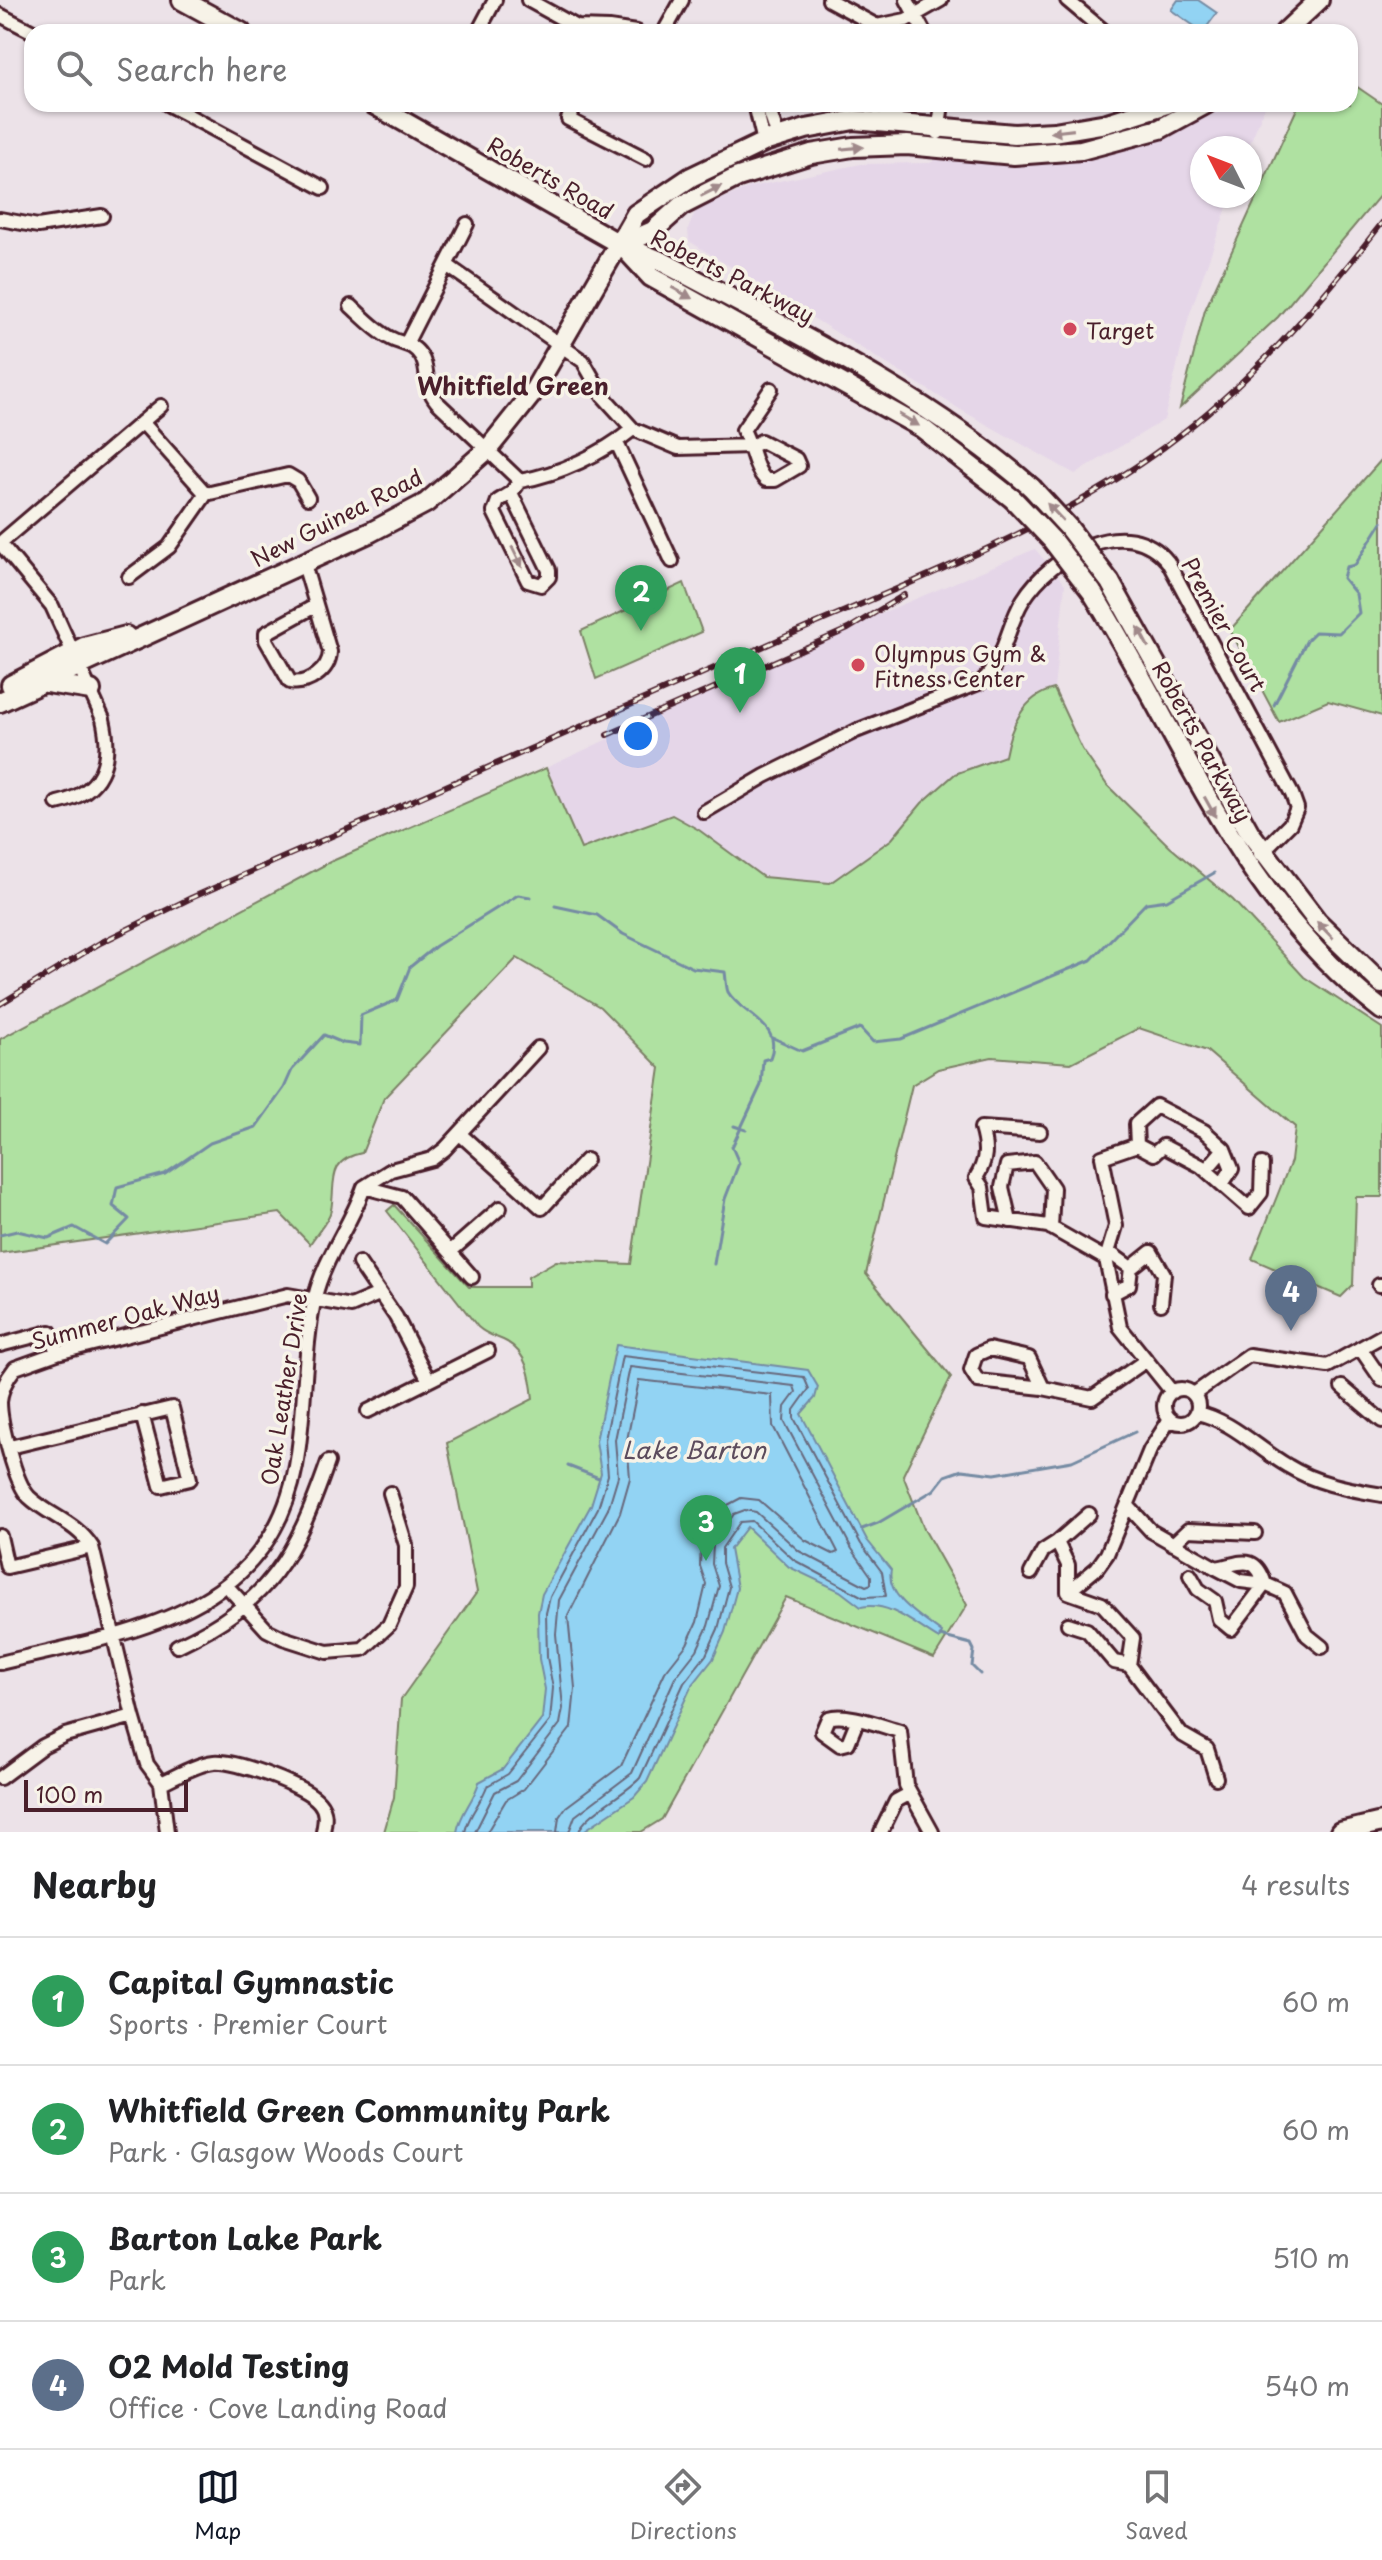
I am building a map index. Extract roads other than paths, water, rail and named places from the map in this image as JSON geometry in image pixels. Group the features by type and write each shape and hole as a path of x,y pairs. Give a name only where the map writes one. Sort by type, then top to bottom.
{"main road":[{"path":"182,0 226,24"},
{"path":"1296,24 1328,1"},
{"path":"1311,24 1328,1"},
{"name":"Roberts Road","path":"387,112 621,245"},
{"name":"New Guinea Road","path":"621,245 653,231 691,201 775,163 853,147 938,138 1054,132 1107,123 1142,112"},
{"name":"New Guinea Road","path":"0,692 77,659 149,635 304,564 426,503 488,449 532,394 621,245 636,214 691,177 771,139 854,120 1014,155 1081,150 1160,129 1191,112"},
{"name":"Roberts Parkway","path":"621,245 661,261 908,396 975,439 1032,488 1068,527 1110,582 1235,810 1263,852 1317,921 1382,984"},
{"name":"Roberts Parkway","path":"621,245 651,277 922,428 1013,499 1052,540 1092,592 1213,813 1246,864 1317,951 1382,1010"},
{"name":"New Guinea Road","path":"0,702 47,683 77,659"},
{"path":"47,683 91,690"},
{"path":"1340,1832 1382,1822"}],"street":[{"path":"482,24 495,0"},
{"path":"668,24 682,0"},
{"path":"829,0 873,24"},
{"path":"907,0 921,24"},
{"path":"896,24 941,0"},
{"path":"1067,0 1096,24"},
{"path":"530,1 572,24"},
{"path":"0,15 24,27"},
{"path":"182,112 323,188"},
{"path":"572,112 568,119 646,159"},
{"path":"759,112 771,139"},
{"path":"768,112 771,139"},
{"path":"938,138 941,112"},
{"path":"0,219 38,226 102,216"},
{"path":"407,342 467,224"},
{"path":"448,266 583,361 603,396 633,429 678,448 752,446 743,430 771,389"},
{"path":"351,306 388,338 407,342 424,360 427,390 520,481"},
{"path":"57,803 88,792 106,757 106,729 52,606 0,543 161,406"},
{"path":"142,422 206,494"},
{"path":"511,493 549,570 549,577 541,585 528,581 494,512 498,501 511,493 520,481 539,477 617,443 633,429"},
{"path":"617,443 672,561"},
{"path":"129,577 169,547 206,494 288,475 298,481 308,498"},
{"name":"Premier Court","path":"704,812 765,776 856,731 981,682 992,670 1018,610 1039,580 1080,551 1124,537 1146,543 1168,562 1282,768 1297,808 1290,824 1263,852 1246,864"},
{"path":"304,564 330,652 329,662 324,670 299,683 290,682 266,640 266,633 315,606"},
{"path":"364,1187 391,1170 432,1159 460,1134 538,1048"},
{"path":"1137,1145 1136,1124 1156,1106 1204,1131 1224,1149 1232,1169 1222,1184"},
{"path":"1040,1132 981,1128 987,1147 976,1178 982,1187 986,1217 1051,1228 1131,1268"},
{"path":"460,1134 542,1208 586,1160"},
{"path":"1172,1392 1120,1327 1108,1256 1116,1226 1102,1157 1137,1145 1154,1154 1163,1146 1206,1170 1249,1208 1261,1193 1262,1164"},
{"path":"1206,1170 1224,1149"},
{"path":"1010,1221 1002,1187 1007,1165 1035,1162 1053,1188 1051,1228"},
{"path":"364,1187 402,1197 472,1277"},
{"name":"Oak Leather Drive","path":"0,1663 175,1617 207,1601 267,1540 292,1483 315,1297 327,1264 354,1216 364,1187"},
{"path":"450,1252 500,1208"},
{"path":"1112,1294 1129,1285 1131,1268 1151,1252 1164,1274 1161,1304"},
{"path":"359,1263 428,1379"},
{"name":"Summer Oak Way","path":"92,1547 77,1528 25,1493 17,1478 0,1405 7,1378 24,1363 288,1295 315,1297 351,1306 379,1294"},
{"path":"0,1345 50,1332 57,1353"},
{"path":"1194,1394 1249,1355 1328,1366 1382,1336"},
{"path":"1360,1348 1382,1380"},
{"path":"1043,1388 1029,1358 989,1349 976,1355 971,1370 978,1381 1043,1388 1092,1398 1145,1361"},
{"path":"368,1411 488,1351"},
{"path":"1342,1387 1382,1421"},
{"path":"1184,1389 1194,1394 1198,1403 1197,1413 1185,1423 1170,1419 1164,1406 1172,1392 1184,1389"},
{"path":"10,1447 142,1414 172,1408 190,1479 161,1486 142,1414"},
{"path":"1197,1413 1240,1433 1310,1478 1382,1495"},
{"path":"1068,1592 1097,1568 1107,1554 1150,1450 1170,1419"},
{"path":"177,1646 214,1629 244,1607 276,1575 293,1551 328,1462"},
{"path":"226,1585 267,1630 327,1652 347,1653 363,1649 389,1625 406,1587 409,1564 390,1493"},
{"path":"1128,1506 1151,1531 1216,1568 1241,1581 1265,1584 1285,1593 1307,1635 1322,1647"},
{"path":"1031,1573 1043,1551 1089,1514"},
{"path":"1173,1544 1188,1530 1255,1533"},
{"path":"0,1536 7,1567 92,1547 147,1764 161,1783 167,1832"},
{"path":"1057,1542 1068,1565 1068,1592"},
{"path":"1216,1568 1241,1560 1248,1562 1265,1584"},
{"path":"1190,1575 1198,1589 1215,1601 1219,1619 1231,1629 1265,1584"},
{"path":"1068,1592 1102,1604 1133,1638 1129,1665"},
{"path":"1068,1624 1087,1630 1114,1662 1129,1665 1181,1734 1207,1749 1216,1778"},
{"path":"0,1778 43,1746 65,1735 133,1716"},
{"path":"857,1721 900,1731 909,1794 924,1813 932,1832"},
{"path":"161,1783 204,1764 228,1762 246,1767 308,1793 320,1803 326,1817 323,1832"},
{"path":"881,1832 896,1801 909,1794"}],"water":[{"path":"1178,0 1198,0 1217,13 1209,24 1191,24 1171,10"},
{"name":"Lake Barton","path":"616,1345 808,1370 818,1387 815,1398 801,1414 867,1540 891,1570 891,1580 899,1598 942,1633 939,1639 892,1611 861,1607 840,1591 789,1567 747,1527 730,1549 737,1588 725,1632 713,1659 691,1687 647,1782 634,1797 582,1832 457,1832 479,1782 503,1769 542,1719 545,1689 539,1659 538,1613 542,1594 591,1505 601,1473 596,1441"}],"waterway":[{"path":"1274,705 1307,640 1315,632 1339,633 1359,613 1356,594 1343,578 1346,567 1355,565 1382,522"},
{"path":"771,1037 802,1051 860,1028 873,1042 901,1039 1091,960 1146,903 1167,900 1214,873"},
{"path":"0,1235 17,1231 48,1238 74,1227 105,1244 129,1219 113,1206 117,1187 165,1174 210,1143 256,1127 284,1088 292,1070 324,1035 343,1043 360,1045 361,1015 397,1000 410,967 436,946 518,895 530,897"},
{"path":"555,906 597,915 623,934 693,968 725,972 728,992 766,1028 771,1037 773,1046 770,1058 763,1060 761,1085 732,1147 739,1163 725,1199 714,1264"},
{"path":"734,1126 746,1130"},
{"path":"862,1529 934,1490 945,1476 962,1470 995,1474 1072,1461 1135,1432"},
{"path":"568,1466 599,1478"},
{"path":"940,1636 971,1644 974,1650 972,1666 980,1674"}],"railway":[{"path":"0,1004 100,943 191,898 977,554 1073,505 1164,447 1225,397 1307,314 1382,223"},
{"path":"607,735 848,629 904,595"}],"place":[{"name":"Target","path":"1070,329"},
{"name":"Whitfield Green Community Park","path":"641,631"},
{"name":"Olympus Gym & Fitness Center","path":"858,665"},
{"name":"Capital Gymnastic","path":"740,713"},
{"name":"O2 Mold Testing","path":"1291,1331"},
{"name":"Barton Lake Park","path":"706,1561"}],"district":[{"name":"Whitfield Green","path":"513,385"}]}
